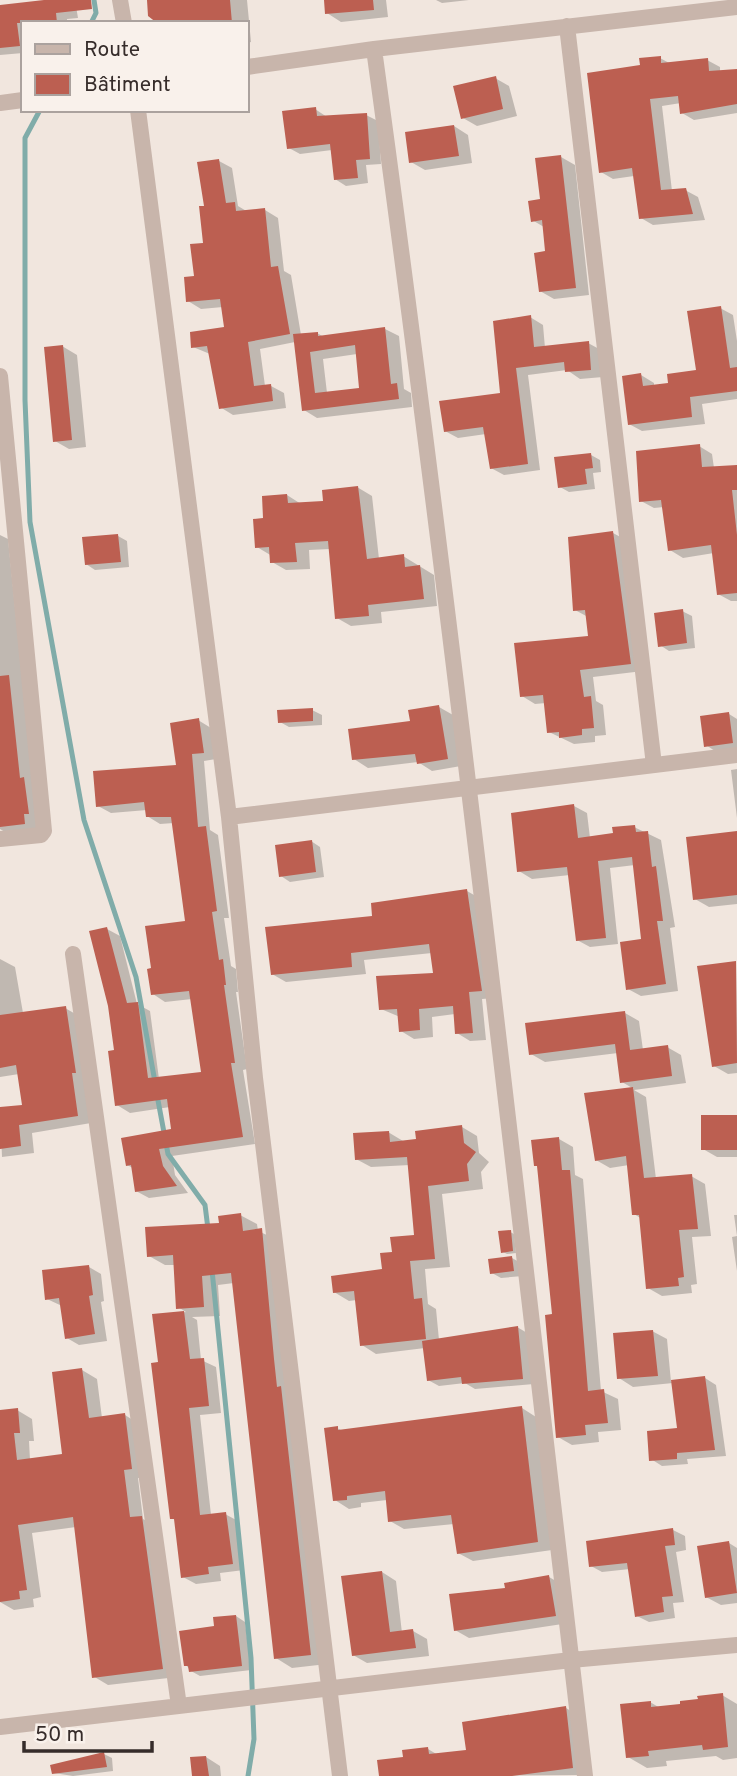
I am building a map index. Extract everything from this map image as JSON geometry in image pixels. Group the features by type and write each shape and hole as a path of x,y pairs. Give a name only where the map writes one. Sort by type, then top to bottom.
{"street":[{"path":"120,0 124,21"},
{"path":"248,67 374,49 737,7"},
{"path":"567,26 654,765"},
{"path":"374,49 428,442 471,788 585,1776"},
{"path":"0,103 21,100"},
{"path":"138,112 229,817 255,1078 340,1776"},
{"path":"0,376 44,831 41,835 0,839"},
{"path":"229,817 737,755"},
{"path":"73,954 179,1706"},
{"path":"0,1727 330,1691 571,1660 737,1645"}],"building":[{"path":"44,0 91,0 92,9 56,13 57,21 21,21 17,23 20,46 0,48 0,5"},
{"path":"147,0 230,0 232,21 154,21 148,16"},
{"path":"324,0 373,0 374,10 325,14"},
{"path":"661,56 661,63 708,58 709,71 737,69 737,104 680,114 678,96 650,99 661,190 686,188 693,214 639,219 632,168 599,173 587,73 640,65 639,58"},
{"path":"496,76 503,109 461,119 453,86"},
{"path":"316,107 317,116 367,113 370,159 356,160 358,178 334,180 330,144 287,149 282,111"},
{"path":"454,125 459,156 409,163 405,132"},
{"path":"561,155 576,288 539,292 534,253 545,251 542,220 531,222 528,201 540,199 535,158"},
{"path":"219,159 226,203 235,202 236,211 265,208 271,267 278,266 290,334 248,342 254,386 271,384 273,401 219,409 207,346 191,348 190,332 224,327 220,299 186,302 184,277 194,276 190,244 203,243 199,206 204,206 197,162"},
{"path":"721,306 730,368 737,367 737,391 690,397 692,417 628,425 622,376 641,373 643,386 668,383 667,374 696,370 687,311"},
{"path":"531,315 534,347 589,341 591,370 565,372 564,362 516,368 528,464 490,469 483,427 444,432 439,401 500,393 493,321"},
{"path":"385,327 391,384 397,383 399,399 302,411 293,334 318,332 318,336","holes":["355,345 359,388 315,393 310,352"]},
{"path":"63,345 72,440 53,442 44,347"},
{"path":"700,444 702,467 737,465 737,490 732,490 737,535 737,593 717,595 711,545 668,551 661,500 639,502 636,451"},
{"path":"591,453 593,468 585,469 587,484 558,488 554,457"},
{"path":"358,486 367,559 404,554 405,567 420,565 424,599 368,605 369,616 335,619 328,541 295,543 297,562 270,563 269,547 255,548 253,519 263,518 262,496 287,494 288,503 323,501 322,490"},
{"path":"613,531 631,664 580,670 584,697 591,696 594,728 582,729 582,735 559,738 559,732 547,733 543,695 520,697 514,643 588,636 585,610 573,611 568,537"},
{"path":"118,534 121,562 85,565 82,537"},
{"path":"683,609 687,643 658,647 654,613"},
{"path":"9,675 20,778 24,777 29,814 24,814 25,824 0,827 0,676"},
{"path":"439,705 448,759 417,764 415,754 352,760 348,729 410,721 408,710"},
{"path":"313,708 313,721 278,723 277,710"},
{"path":"729,712 733,743 704,747 700,716"},
{"path":"199,718 204,753 192,754 198,827 206,826 217,911 212,912 219,960 223,959 235,1063 231,1063 243,1137 159,1149 163,1166 177,1186 135,1192 131,1165 126,1166 121,1138 171,1129 167,1099 115,1106 108,1051 114,1050 108,1006 89,931 107,927 127,1003 138,1002 148,1078 201,1072 189,991 151,995 147,969 151,968 145,926 185,921 171,817 146,817 144,802 96,807 93,771 176,765 170,723"},
{"path":"574,804 578,838 613,833 612,827 635,825 636,832 648,831 652,867 656,866 663,921 657,921 666,984 626,990 620,942 641,939 632,857 598,861 606,938 576,941 567,867 517,872 511,813"},
{"path":"737,831 737,895 693,900 686,837"},
{"path":"312,840 316,872 279,877 275,845"},
{"path":"467,889 482,991 469,992 473,1033 455,1034 453,1006 419,1009 420,1030 399,1032 397,1009 379,1010 376,976 433,973 429,944 351,953 352,967 271,975 265,927 372,916 371,903"},
{"path":"736,961 737,1063 712,1067 697,966"},
{"path":"66,1006 76,1073 72,1073 78,1116 19,1125 21,1146 0,1149 0,1107 22,1105 16,1065 0,1068 0,1015"},
{"path":"625,1011 630,1050 668,1045 672,1076 620,1083 615,1044 529,1055 525,1023"},
{"path":"633,1087 644,1178 692,1174 698,1229 679,1230 684,1277 678,1278 679,1286 646,1289 639,1215 632,1215 626,1156 595,1161 584,1093"},
{"path":"701,1115 737,1115 737,1150 701,1150"},
{"path":"462,1125 464,1143 476,1152 467,1164 469,1181 428,1186 435,1259 410,1261 414,1299 422,1298 426,1339 360,1346 354,1291 333,1293 331,1276 382,1269 380,1253 392,1252 390,1237 414,1235 407,1157 355,1160 353,1133 389,1131 390,1142 416,1139 415,1131"},
{"path":"559,1137 562,1170 570,1170 588,1391 604,1389 608,1423 585,1425 586,1435 556,1438 545,1315 552,1314 537,1166 534,1166 531,1140"},
{"path":"241,1213 243,1231 262,1228 277,1387 281,1386 311,1655 274,1659 231,1273 202,1276 204,1307 176,1309 173,1255 147,1257 145,1227 219,1223 218,1216"},
{"path":"511,1230 513,1251 501,1253 498,1231"},
{"path":"512,1256 514,1271 490,1274 488,1259"},
{"path":"89,1265 93,1295 89,1296 95,1334 65,1339 59,1298 45,1300 42,1270"},
{"path":"184,1311 190,1359 204,1358 209,1406 189,1408 200,1515 226,1512 233,1564 208,1567 209,1574 181,1578 174,1519 170,1519 151,1363 158,1362 152,1314"},
{"path":"518,1326 523,1379 462,1384 461,1377 427,1381 422,1341"},
{"path":"653,1330 658,1376 617,1379 613,1333"},
{"path":"82,1368 89,1418 125,1413 132,1469 124,1470 130,1517 142,1516 163,1669 92,1678 73,1517 18,1525 27,1590 19,1591 20,1599 0,1602 0,1410 18,1408 20,1433 14,1433 17,1460 62,1454 52,1372"},
{"path":"705,1376 715,1450 677,1453 677,1459 649,1461 647,1431 677,1428 671,1380"},
{"path":"522,1406 538,1542 457,1554 451,1515 388,1522 385,1491 347,1496 347,1500 333,1501 324,1428 338,1426 338,1430"},
{"path":"673,1528 675,1545 665,1546 673,1596 662,1597 664,1612 635,1617 627,1563 589,1567 586,1541"},
{"path":"729,1541 737,1593 705,1598 697,1546"},
{"path":"382,1571 390,1632 413,1629 416,1648 352,1656 341,1576"},
{"path":"549,1575 556,1616 454,1631 449,1594 505,1588 504,1583"},
{"path":"236,1615 242,1666 189,1672 188,1666 184,1666 179,1631 214,1626 213,1617"},
{"path":"723,1693 728,1747 703,1750 702,1745 648,1751 649,1756 626,1758 620,1704 651,1701 651,1707 680,1704 680,1701 698,1699 697,1696"},
{"path":"566,1706 573,1768 512,1776 379,1776 377,1760 403,1757 402,1750 428,1747 429,1754 466,1750 462,1722"},
{"path":"104,1752 107,1767 52,1774 50,1765"},
{"path":"206,1756 209,1776 192,1776 190,1757"}],"waterway":[{"path":"92,21 96,13 94,0"},
{"path":"39,112 25,138 25,400 30,522 84,820 136,977 155,1082"},
{"path":"157,1095 168,1154 205,1205 208,1229"},
{"path":"212,1270 251,1658 254,1739 248,1776"}]}
